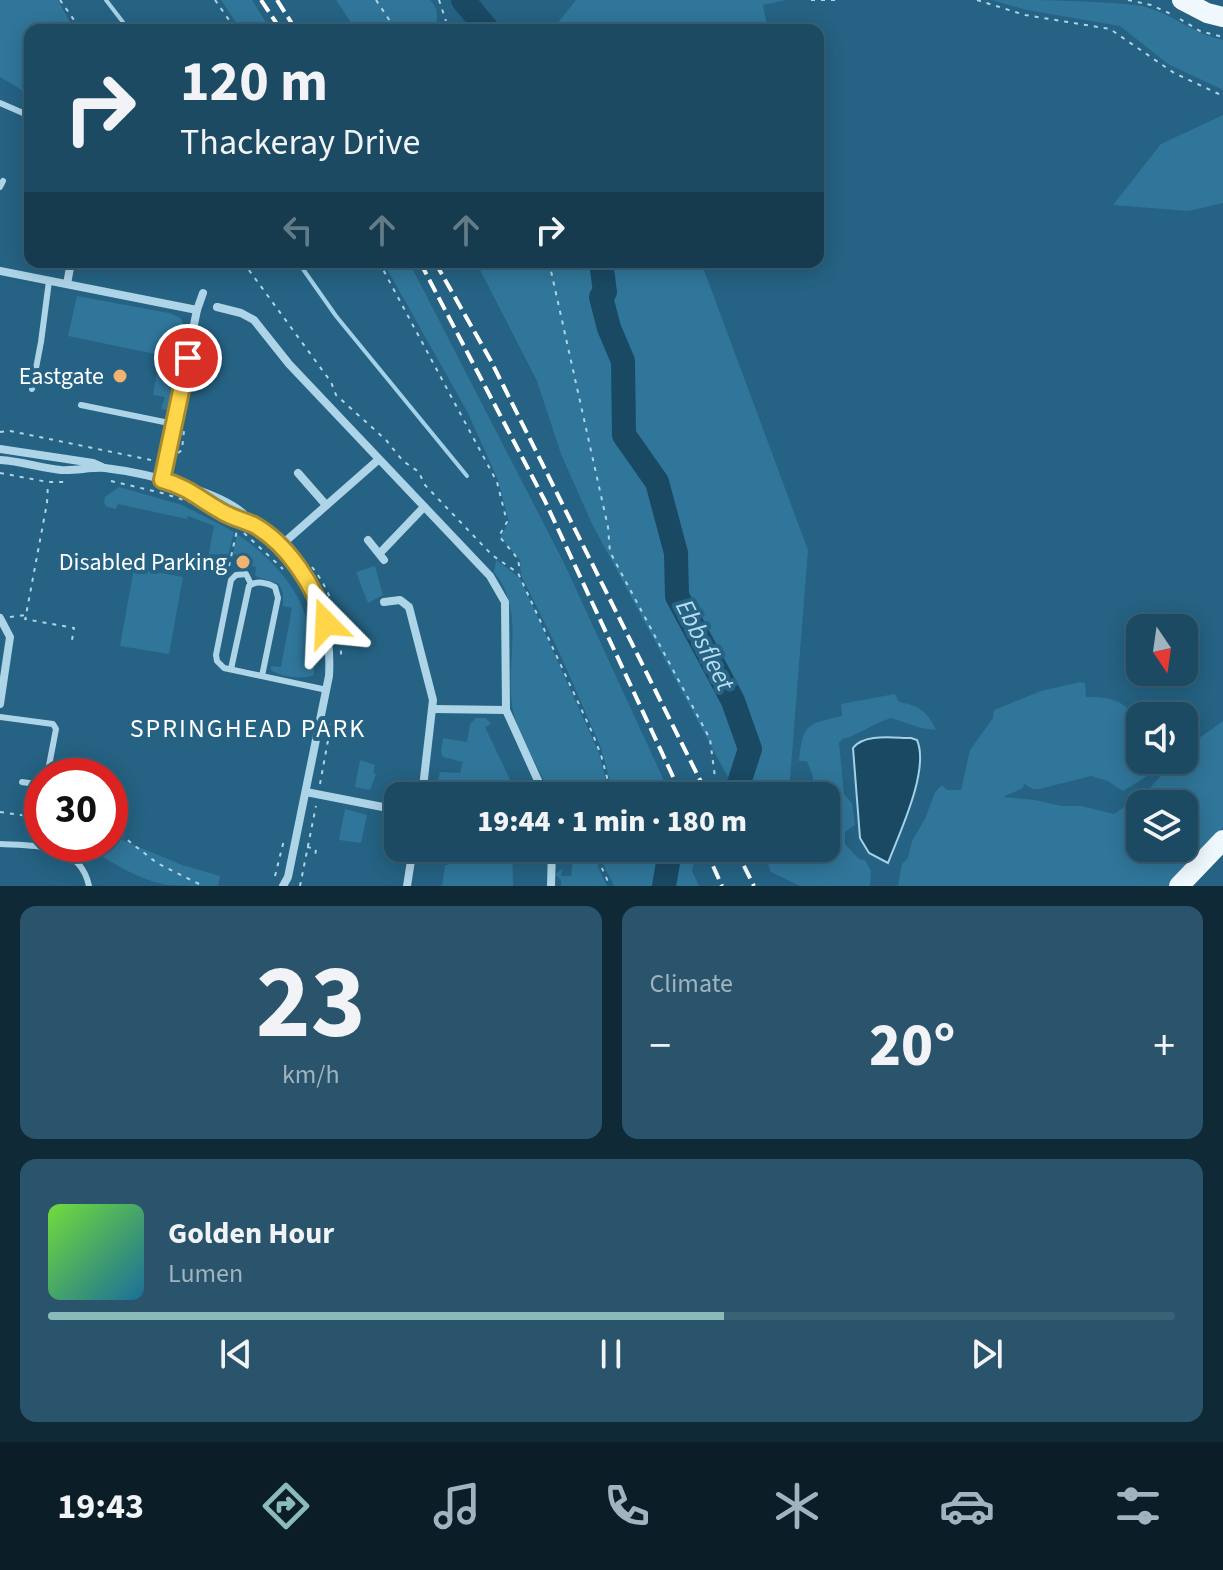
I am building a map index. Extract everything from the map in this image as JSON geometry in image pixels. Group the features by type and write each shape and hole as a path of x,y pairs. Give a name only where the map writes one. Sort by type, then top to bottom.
{"main road":[{"path":"1187,1 1207,13 1223,17"},
{"path":"1179,886 1223,840"}],"street":[{"path":"67,284 70,268"},
{"path":"0,271 197,310"},
{"path":"162,480 203,293"},
{"path":"217,307 254,320 289,364 495,583 505,602 506,710 539,782"},
{"path":"0,449 93,463 102,468"},
{"path":"0,460 65,470 102,468 206,493 231,503 249,517 252,524 303,572 321,608 329,645 327,690 287,883"},
{"path":"279,547 378,460"},
{"path":"298,473 326,505"},
{"path":"368,540 382,557 424,507"},
{"path":"384,602 400,600 409,607 429,679 434,709 424,782"},
{"path":"0,618 10,637 0,704"},
{"path":"434,709 506,710"},
{"path":"306,792 384,807"},
{"path":"407,886 411,862"},
{"path":"551,886 552,862"}],"lane":[{"path":"0,103 24,113"},
{"path":"32,389 49,281"},
{"path":"81,405 174,424"},
{"path":"231,669 251,584 245,574 236,575 230,581 216,658 223,668 327,690"},
{"path":"251,584 270,585 275,587 278,594 262,676"},
{"path":"0,717 53,724 56,729 50,758"},
{"path":"0,844 54,848 81,866 89,886"}],"path":[{"path":"60,0 77,24"},
{"path":"215,0 232,24"},
{"path":"376,0 392,24"},
{"path":"439,0 446,21"},
{"path":"811,0 841,0"},
{"path":"977,0 1025,15 1110,29 1174,73 1223,96"},
{"path":"1128,0 1151,5 1200,31 1223,37"},
{"path":"247,268 331,382 336,395 386,440 403,461 419,472 424,484 492,555 518,573 591,730 608,782"},
{"path":"382,268 497,482 507,522 499,536 518,559 522,570 518,573"},
{"path":"550,268 608,527 610,552 710,739 716,782"},
{"path":"0,432 10,431 157,462 160,457"},
{"path":"48,479 47,503 25,619 74,628 72,640"},
{"path":"229,568 238,529"},
{"path":"307,562 321,578 332,603 341,641 340,667"},
{"path":"0,618 26,615"},
{"path":"44,630 45,623"},
{"path":"300,886 332,721"},
{"path":"0,812 24,815"},
{"path":"128,840 157,863 203,886"},
{"path":"307,847 316,848 318,852 315,857"},
{"path":"601,862 610,886"}],"shaded area":[{"path":"0,0 58,0 71,24 24,24 24,91 0,77"},
{"path":"221,0 252,0 267,24 237,24"},
{"path":"336,0 430,0 436,10 436,24 352,24"},
{"path":"576,0 786,0 763,5 767,24 557,24"},
{"path":"991,0 1105,3 1153,9 1223,40 1223,90 1168,64 1120,26 1027,10"},
{"path":"1223,115 1223,203 1188,211 1113,205 1161,144"},
{"path":"386,268 412,268 564,563 665,782 610,782 601,748 521,575 520,560 500,537 509,522 498,480 468,413"},
{"path":"479,268 703,268 808,550 790,782 730,782 592,524 561,454 537,381"},
{"path":"77,296 169,313 181,318 184,328 168,410 161,409 165,397 153,395 160,355 68,336"},
{"path":"119,487 182,505 234,532 228,557 213,554 210,563 207,563 214,526 188,516 187,519 118,504 116,509 107,507 105,497"},
{"path":"237,534 271,562 296,594 310,631 314,675 292,677 271,670 271,666 281,667 292,608 283,606 279,584 255,576 253,559 233,554"},
{"path":"496,560 520,578 599,753 606,782 544,782 513,711 510,604 494,572"},
{"path":"375,566 383,595 368,603 356,572"},
{"path":"134,568 183,577 169,654 120,646"},
{"path":"1080,682 1085,683 1086,697 1102,697 1124,705 1126,774 1147,776 1123,791 1108,781 1091,776 1039,789 1024,784 1023,788 1003,797 1081,806 1114,814 1126,806 1126,862 1192,862 1170,886 898,886 902,864 908,858 912,841 925,819 935,792 942,785 947,790 961,790 970,750 993,718 994,710 1041,691"},
{"path":"895,694 899,702 922,710 936,730 891,718 842,739 839,743 844,794 852,803 855,825 845,832 845,844 859,859 865,860 871,871 870,886 800,886 771,872 767,862 840,862 840,782 812,782 807,761 799,761 802,739 808,728 842,716 841,704"},
{"path":"476,718 486,718 491,724 485,727 511,782 438,782 440,772 460,773 463,762 443,757 443,738 467,742 470,724"},
{"path":"1223,721 1223,827 1198,855 1198,790 1148,790 1162,774 1198,774 1198,739"},
{"path":"872,738 917,740 920,768 888,863 869,853 860,838 853,748"},
{"path":"360,760 375,765 373,773 376,774 370,790 355,787"},
{"path":"345,809 367,815 361,843 339,840"},
{"path":"128,842 182,865 220,876 218,886 167,885 112,862 128,862"},
{"path":"448,862 512,862 513,886 442,886 445,865"},
{"path":"573,862 598,862 607,886 561,886 561,880 555,874 562,869 561,876 571,876"},
{"path":"694,862 692,871 699,886 614,886 603,864"}],"waterway":[{"path":"106,0 124,24"},
{"name":"Ebbsfleet","path":"463,0 483,24"},
{"path":"302,268 336,316 467,476"},
{"name":"Ebbsfleet","path":"602,268 605,292 601,297 609,328 623,361 624,435 657,482 676,553 677,596 733,701 750,749 739,782"},
{"name":"Ebbsfleet","path":"664,886 668,862"}],"railway":[{"path":"261,0 277,24"},
{"path":"277,0 292,24"},
{"path":"423,268 545,501 675,782"},
{"path":"438,268 491,361 701,782"},
{"path":"711,862 722,886"},
{"path":"742,862 754,886"}],"place":[{"name":"Eastgate","path":"120,376"},
{"name":"Disabled Parking","path":"243,562"}],"district":[{"name":"SPRINGHEAD PARK","path":"248,728"}],"route":[{"path":"188,358 162,480 194,491 207,503 261,531 303,572 326,623"}]}
